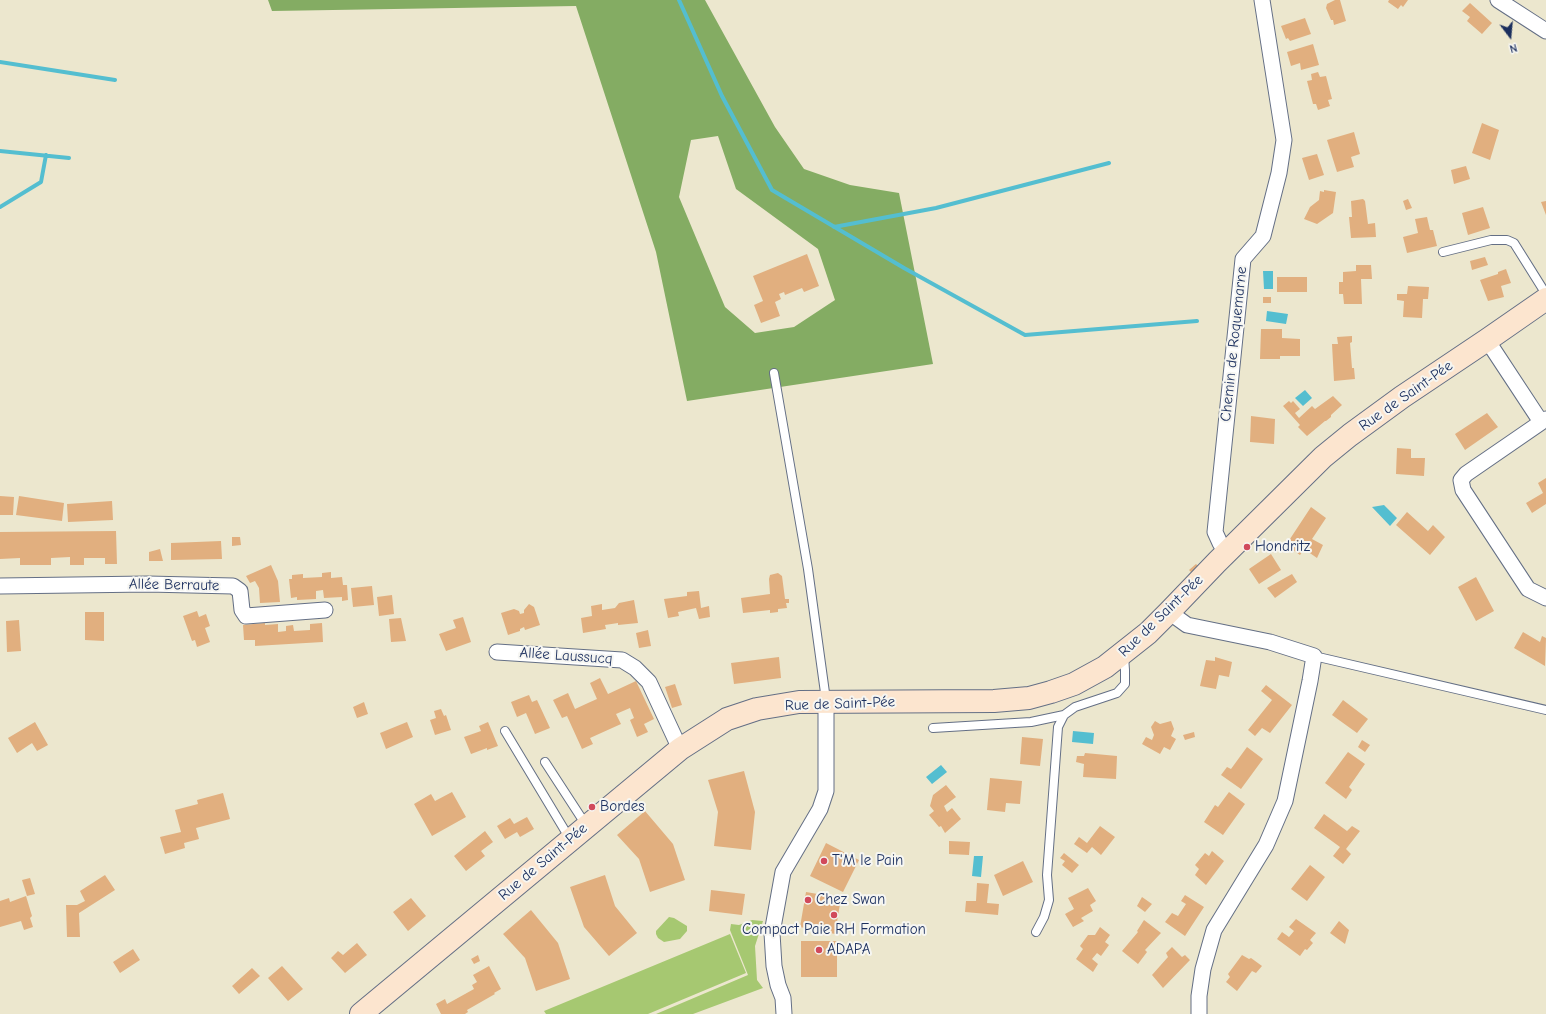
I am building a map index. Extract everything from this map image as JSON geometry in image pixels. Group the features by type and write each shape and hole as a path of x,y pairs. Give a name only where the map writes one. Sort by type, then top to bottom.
{"main road":[{"name":"Rue de Saint-Pée","path":"361,1014 680,749 727,719 757,709 799,702 994,701 1030,698 1074,684 1105,668 1123,654 1169,612 1323,457 1402,397 1546,299"}],"street":[{"name":"Chemin de Roquemarne","path":"1226,553 1216,532 1243,259 1263,236 1279,173 1284,140 1262,0"},
{"path":"1498,0 1546,31"},
{"path":"1487,340 1543,420 1466,474 1461,480 1463,490 1528,589 1546,598"},
{"name":"Allée Berraute","path":"0,586 148,584 232,586 240,591 242,610 246,616 325,610"},
{"path":"1169,612 1187,625 1270,642 1314,656 1285,801 1266,845 1214,930 1199,996 1199,1014"},
{"name":"Allée Laussucq","path":"497,652 622,660 635,668 649,682 680,749"},
{"path":"784,1014 783,998 778,986 774,966 772,933 783,872 820,809 826,791 826,702"}],"lane":[{"path":"1443,252 1491,240 1507,240 1514,243 1546,294"},
{"path":"774,373 808,569 826,702"},
{"path":"933,728 1031,722 1064,715 1075,707 1117,693 1124,684 1126,670 1123,654"},
{"path":"1314,656 1546,710"},
{"path":"1036,932 1044,918 1049,900 1047,875 1058,726 1064,715"},
{"path":"505,731 578,833"},
{"path":"545,762 578,833"}],"green space":[{"path":"268,0 705,0 775,127 804,169 850,185 899,193 933,364 687,401 656,252 576,6 272,11","holes":["718,136 736,189 818,249 835,300 794,327 755,333 725,307 679,197 691,140"]},
{"path":"669,917 674,918 687,926 687,931 680,939 664,942 658,938 656,931"},
{"path":"752,920 763,921 755,946 757,980 763,988 693,1014 656,1014 748,975 730,930 731,924 739,925"},
{"path":"730,934 746,973 648,1014 546,1014 544,1011"}],"water":[{"path":"1263,271 1273,271 1273,289 1264,289"},
{"path":"1267,311 1288,314 1286,324 1266,321"},
{"path":"1305,390 1312,398 1303,406 1295,398"},
{"path":"1384,505 1397,518 1390,526 1372,507"},
{"path":"1073,731 1094,733 1093,744 1072,742"},
{"path":"941,765 947,772 932,784 926,777"},
{"path":"974,856 983,856 981,877 972,876"}],"building":[{"path":"1335,0 1340,0 1346,21 1334,25 1333,20 1331,20 1326,8 1327,4"},
{"path":"1389,0 1408,0 1403,7 1401,5 1398,9 1388,2"},
{"path":"1470,3 1492,23 1482,34 1467,21 1470,17 1462,11"},
{"path":"1305,18 1311,34 1290,41 1288,38 1286,39 1281,26"},
{"path":"1313,44 1319,65 1301,70 1300,63 1291,66 1287,52"},
{"path":"1318,72 1320,77 1326,76 1332,99 1328,100 1330,106 1318,110 1316,104 1313,104 1307,81 1312,80 1311,74"},
{"path":"1482,123 1499,130 1490,160 1472,153"},
{"path":"1354,132 1360,154 1351,157 1354,167 1337,172 1327,140"},
{"path":"1317,154 1324,175 1309,180 1302,158"},
{"path":"1466,166 1470,179 1454,184 1451,170"},
{"path":"1324,190 1336,192 1333,213 1317,224 1304,219 1310,207 1319,200 1320,191 1324,192"},
{"path":"1363,199 1365,201 1368,224 1375,223 1376,237 1351,238 1349,217 1352,217 1351,201"},
{"path":"1408,199 1412,208 1406,210 1403,201"},
{"path":"1546,201 1546,215 1541,202"},
{"path":"1483,207 1490,228 1468,235 1462,213"},
{"path":"1427,217 1430,230 1433,230 1437,246 1407,253 1403,237 1418,233 1415,219"},
{"path":"807,254 819,286 804,292 802,288 785,295 784,292 779,294 781,299 775,302 780,316 761,323 754,305 763,301 753,276"},
{"path":"1485,257 1488,265 1472,270 1470,261"},
{"path":"1356,265 1371,265 1372,279 1361,279 1362,304 1344,304 1343,294 1339,294 1339,282 1343,282 1343,272 1356,271"},
{"path":"1506,269 1511,283 1501,286 1504,297 1488,301 1480,280 1498,274 1498,272"},
{"path":"1277,277 1307,277 1307,292 1277,292"},
{"path":"1408,286 1429,287 1428,299 1423,299 1422,318 1403,317 1404,301 1397,300 1397,294 1407,294"},
{"path":"1263,297 1271,297 1271,303 1263,303"},
{"path":"1261,329 1282,329 1282,338 1300,339 1300,356 1280,356 1280,359 1260,359"},
{"path":"1352,336 1352,342 1350,343 1352,368 1354,368 1355,379 1334,381 1332,344 1338,344 1337,337"},
{"path":"1333,396 1342,405 1331,415 1331,417 1307,436 1298,427 1300,425 1283,406 1289,401 1291,403 1293,401 1300,409 1295,413 1299,418 1312,406 1315,409"},
{"path":"1487,413 1498,427 1465,450 1455,434"},
{"path":"1251,416 1275,419 1274,444 1250,442"},
{"path":"1397,448 1411,449 1411,458 1425,458 1424,476 1396,474"},
{"path":"1546,478 1546,504 1532,513 1526,503 1543,493 1538,483"},
{"path":"0,496 14,497 13,515 0,515"},
{"path":"19,496 64,503 62,521 16,515"},
{"path":"112,501 113,520 68,522 67,504"},
{"path":"1311,507 1326,518 1312,539 1323,545 1317,558 1304,549 1300,555 1286,545"},
{"path":"1407,512 1428,531 1433,525 1445,537 1430,555 1396,525"},
{"path":"116,531 117,564 105,564 105,558 84,558 84,565 70,565 70,557 51,558 51,565 20,565 20,558 0,559 0,532"},
{"path":"232,537 240,537 241,545 232,546"},
{"path":"221,541 222,559 171,560 171,543"},
{"path":"160,549 163,561 149,561 149,552"},
{"path":"1271,554 1281,570 1259,584 1249,569"},
{"path":"1196,564 1198,566 1192,573 1189,570"},
{"path":"271,565 278,581 280,602 260,603 259,588 255,581 250,583 246,576"},
{"path":"331,572 331,578 342,577 343,585 347,585 348,600 342,601 342,597 324,598 323,590 316,591 316,599 297,600 297,597 291,598 289,579 292,579 292,575 303,574 303,578 322,577 322,573"},
{"path":"778,573 782,576 785,599 789,599 789,603 786,603 787,608 778,609 778,612 770,613 770,610 743,613 741,598 770,594 770,575"},
{"path":"1292,574 1297,582 1275,598 1267,588"},
{"path":"1476,577 1494,611 1476,621 1458,587"},
{"path":"372,586 374,605 353,607 351,588"},
{"path":"699,591 701,608 709,606 710,617 699,619 696,608 678,612 679,616 668,618 664,599 687,596 687,592"},
{"path":"392,595 394,614 379,616 377,597"},
{"path":"634,600 638,623 618,625 618,623 605,625 606,629 583,633 581,618 592,616 591,606 602,604 602,610 615,608 619,603"},
{"path":"529,604 534,607 540,625 525,630 524,627 520,629 520,631 508,635 501,613 514,609 519,611 520,614 524,613 524,610"},
{"path":"197,611 199,617 206,614 210,626 205,628 210,642 197,647 195,640 192,641 183,616"},
{"path":"85,612 104,612 104,641 85,640"},
{"path":"463,617 471,642 446,651 439,634 456,628 453,620"},
{"path":"401,618 406,641 391,642 389,619"},
{"path":"19,620 21,651 7,652 6,621"},
{"path":"265,623 265,625 278,624 278,632 286,631 286,626 293,625 294,631 310,630 310,624 322,623 323,642 255,646 255,640 244,640 243,625"},
{"path":"648,630 651,646 639,648 636,633"},
{"path":"1523,632 1540,642 1542,636 1546,638 1545,666 1514,648"},
{"path":"779,657 781,678 734,684 731,663"},
{"path":"1215,657 1232,662 1229,677 1219,675 1216,689 1200,686 1206,660 1215,661"},
{"path":"600,678 608,694 636,681 654,719 644,724 648,732 637,737 630,720 634,718 630,708 616,714 621,724 590,738 593,744 582,749 567,716 562,718 553,700 568,693 575,709 597,699 590,683"},
{"path":"675,684 682,705 672,708 665,687"},
{"path":"1266,685 1292,705 1270,733 1262,728 1255,736 1248,730 1272,700 1261,691"},
{"path":"529,695 532,702 537,700 550,728 535,734 526,713 517,717 511,702"},
{"path":"1343,700 1368,719 1357,733 1332,715"},
{"path":"364,702 368,714 357,718 353,707"},
{"path":"441,709 444,716 446,715 451,730 435,735 430,720 436,718 434,711"},
{"path":"1155,721 1160,724 1171,721 1174,729 1171,736 1176,739 1170,750 1164,747 1160,754 1142,744 1146,737 1152,740 1154,735 1151,727"},
{"path":"35,722 48,745 37,751 32,743 17,753 8,738"},
{"path":"407,722 413,737 386,749 380,733"},
{"path":"488,722 498,746 487,750 487,748 471,754 464,737 481,731 479,726"},
{"path":"1194,732 1195,737 1185,740 1183,735"},
{"path":"1022,737 1043,739 1040,766 1020,764"},
{"path":"1362,740 1370,745 1365,752 1358,747"},
{"path":"1247,747 1263,759 1241,789 1221,775 1227,767 1231,769"},
{"path":"1348,752 1365,764 1349,787 1352,790 1346,799 1325,783"},
{"path":"1085,753 1117,756 1116,779 1083,777 1084,764 1076,762 1077,756 1084,756"},
{"path":"744,771 755,812 751,850 714,846 718,812 708,780"},
{"path":"990,778 1022,781 1020,804 1006,803 1005,812 987,810"},
{"path":"946,785 956,797 944,806 947,812 952,808 961,819 945,833 941,826 939,827 929,815 934,811 930,806 933,795"},
{"path":"452,792 466,817 432,836 414,804 431,794 435,801"},
{"path":"1229,792 1245,804 1223,835 1204,822 1215,805 1218,807"},
{"path":"223,793 230,819 196,828 199,839 184,843 185,848 165,854 160,837 181,832 175,810 198,804 197,800"},
{"path":"645,811 673,844 685,880 650,892 639,859 617,835"},
{"path":"1324,814 1347,831 1352,826 1360,831 1346,849 1351,854 1343,864 1333,856 1340,847 1314,828"},
{"path":"527,817 534,829 520,837 517,832 505,839 497,826 510,818 514,824"},
{"path":"1100,826 1115,837 1101,855 1092,847 1087,853 1074,844 1079,837 1087,843"},
{"path":"485,831 493,842 481,851 485,856 466,871 454,856"},
{"path":"949,841 970,842 969,855 949,854"},
{"path":"826,843 859,860 843,892 810,876"},
{"path":"1212,851 1224,861 1206,885 1195,875 1199,869 1195,865 1205,853 1209,856"},
{"path":"1064,853 1079,865 1072,873 1062,865 1065,861 1060,858"},
{"path":"1023,861 1033,882 1003,896 994,875"},
{"path":"1310,865 1325,877 1307,901 1291,889"},
{"path":"105,875 115,890 79,913 80,937 67,937 66,905 77,905 85,901 80,891"},
{"path":"605,875 615,906 637,933 609,956 584,927 570,887"},
{"path":"30,878 35,894 27,896 22,880"},
{"path":"977,883 989,884 987,903 999,904 998,915 965,912 966,901 976,901"},
{"path":"1088,888 1096,901 1090,905 1093,911 1081,918 1084,921 1073,927 1065,914 1074,909 1068,898"},
{"path":"711,890 745,894 742,915 709,911"},
{"path":"806,892 841,898 835,934 800,927"},
{"path":"1185,895 1204,907 1185,936 1165,922 1172,913 1178,916 1186,904 1181,901"},
{"path":"26,896 32,916 30,918 33,927 24,930 21,921 0,927 0,901 9,898 10,902"},
{"path":"1142,897 1152,904 1145,912 1137,906"},
{"path":"411,898 426,916 408,931 393,912"},
{"path":"531,910 558,943 570,979 536,991 525,958 503,934"},
{"path":"1296,919 1316,933 1310,940 1313,943 1307,950 1305,949 1300,956 1277,939 1282,932 1289,937 1294,931 1289,927"},
{"path":"1144,920 1161,933 1145,950 1147,952 1138,964 1122,951 1138,932 1137,931"},
{"path":"1339,921 1349,930 1345,944 1330,933"},
{"path":"1100,927 1110,935 1105,942 1109,945 1101,956 1097,953 1092,959 1098,964 1093,972 1076,959 1083,949 1080,946 1088,935 1095,935"},
{"path":"801,941 837,941 837,977 801,977"},
{"path":"357,943 367,955 345,973 331,958 338,951 343,955"},
{"path":"1172,947 1182,957 1185,955 1190,960 1163,988 1152,975 1168,957 1166,953"},
{"path":"133,949 140,960 120,973 113,962"},
{"path":"478,955 480,961 474,964 471,959"},
{"path":"1242,955 1249,959 1251,958 1262,966 1256,973 1252,971 1237,991 1226,982 1230,977 1228,974"},
{"path":"282,966 303,989 288,1001 268,978"},
{"path":"489,966 501,989 467,1010 468,1012 465,1014 441,1014 436,1004 445,999 447,1004 474,989 472,985 477,982 473,975"},
{"path":"252,968 260,976 239,994 232,986"}],"waterway":[{"path":"679,0 722,96 772,190 904,268 1025,335 1197,321"},
{"path":"0,62 115,80"},
{"path":"0,151 69,158"},
{"path":"0,207 41,182 46,155"},
{"path":"834,227 936,208 1109,163"}],"place":[{"name":"Hondritz","path":"1247,547"},
{"name":"Bordes","path":"592,807"},
{"name":"T'M le Pain","path":"824,861"},
{"name":"Chez Swan","path":"808,900"},
{"name":"Compact Paie RH Formation","path":"834,915"},
{"name":"ADAPA","path":"819,950"}]}
